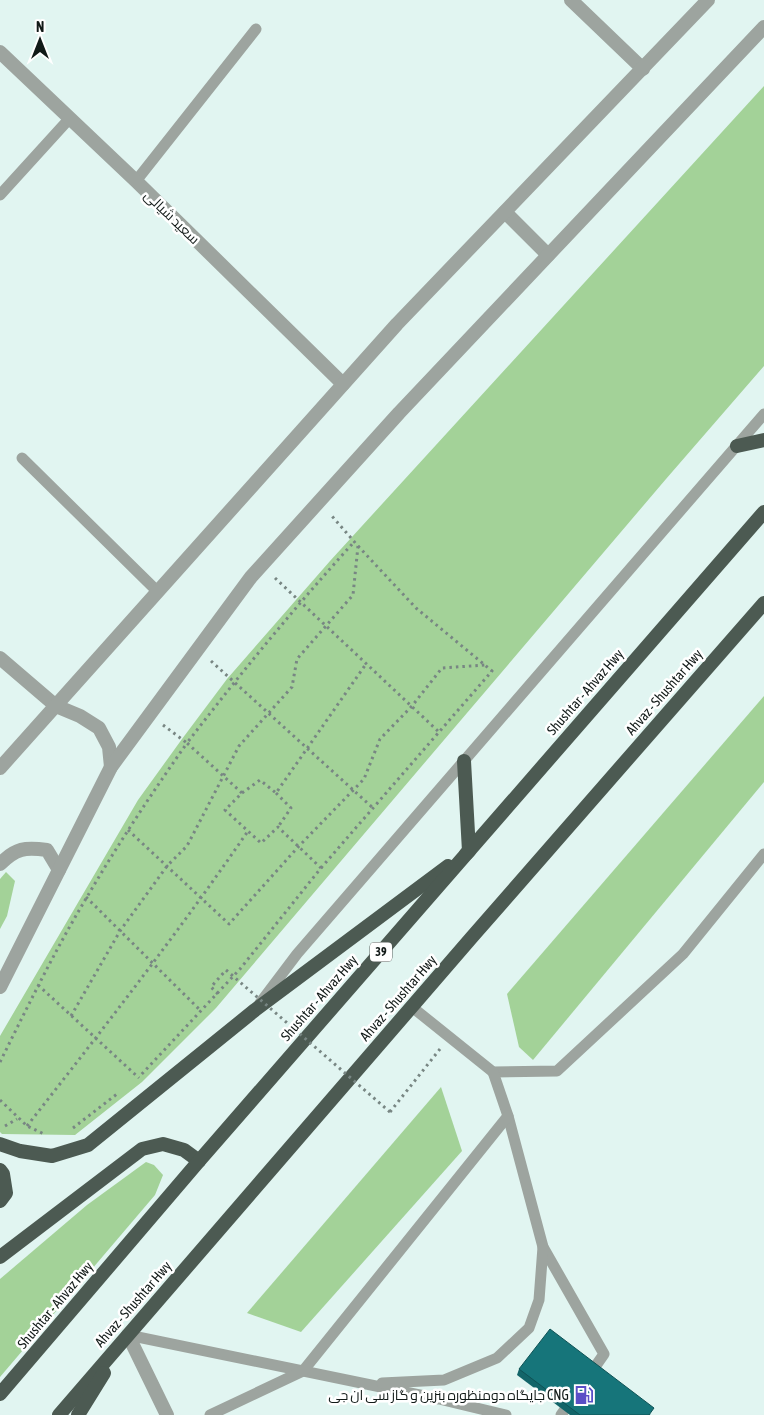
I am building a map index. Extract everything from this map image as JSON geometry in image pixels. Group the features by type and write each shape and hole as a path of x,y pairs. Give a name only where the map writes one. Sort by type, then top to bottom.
{"highway":[{"path":"737,446 764,440"},
{"name":"Shushtar - Ahvaz Hwy","path":"0,1394 199,1160 764,512"},
{"name":"Ahvaz - Shushtar Hwy","path":"59,1415 764,603"},
{"path":"0,1144 20,1151 52,1156 88,1144 254,1010 470,851 464,762"},
{"path":"0,1257 142,1149 162,1144 184,1150 199,1160"},
{"path":"0,1170 3,1174 6,1193 0,1202"},
{"path":"78,1415 128,1335"}],"street":[{"path":"571,0 642,69"},
{"path":"0,768 397,324 708,0"},
{"path":"0,987 111,767 251,577 393,420 764,27"},
{"name":"سعید شیالی","path":"0,52 136,181 343,384"},
{"path":"505,212 548,255"},
{"path":"0,658 56,706 80,716 99,728 109,747 111,767"},
{"path":"0,864 12,852 30,848 47,850 59,870"},
{"path":"128,1335 167,1415"}],"lane":[{"path":"136,181 256,28"},
{"path":"0,195 70,118"},
{"path":"254,1010 297,954 764,414"},
{"path":"22,458 157,591"},
{"path":"493,1072 557,1071 683,954 764,854"},
{"path":"412,1007 493,1072 508,1116 543,1247 604,1354 561,1415"},
{"path":"210,1415 303,1371 508,1116"},
{"path":"365,1384 444,1380 497,1358 529,1328 538,1300 543,1247"},
{"path":"128,1335 439,1399 506,1415"}],"path":[{"path":"131,1084 240,969 321,868 492,671 416,608 319,502"},
{"path":"0,1062 38,985 86,897 128,830 187,743 300,602 354,542"},
{"path":"71,1016 120,931 167,866 187,846 240,746 292,687 297,659 354,594 358,546"},
{"path":"261,566 439,732"},
{"path":"198,650 235,681 373,808"},
{"path":"276,793 366,664"},
{"path":"128,830 229,924 298,846 364,779 380,739 412,706 442,668 485,665"},
{"path":"150,715 187,743 242,793"},
{"path":"260,780 276,793 291,808 278,827 261,843 225,810 242,793 260,780"},
{"path":"278,827 321,868"},
{"path":"27,1126 154,964 248,832"},
{"path":"86,897 201,1011"},
{"path":"218,994 211,987 226,970 390,1112 450,1037"},
{"path":"38,985 138,1078"},
{"path":"71,1130 124,1089"},
{"path":"0,1100 27,1126 49,1136"},
{"path":"0,1129 17,1118"}],"green space":[{"path":"764,86 764,366 216,1008 142,1082 75,1135 2,1134 0,1132 0,1036 138,800 182,739 227,679 330,561"},
{"path":"764,696 764,782 533,1060 519,1047 507,994"},
{"path":"6,872 15,881 7,916 0,929 0,879"},
{"path":"441,1087 462,1151 301,1332 247,1313"},
{"path":"146,1162 154,1165 163,1175 155,1195 0,1377 0,1279 87,1205"}],"building":[{"name":"جایگاه دومنظوره بنزین و گاز سی ان جی CNG","path":"550,1329 654,1408 649,1415 580,1415 519,1369"}],"place":[{"name":"جایگاه دومنظوره بنزین و گاز سی ان جی CNG","path":"584,1395"}]}
